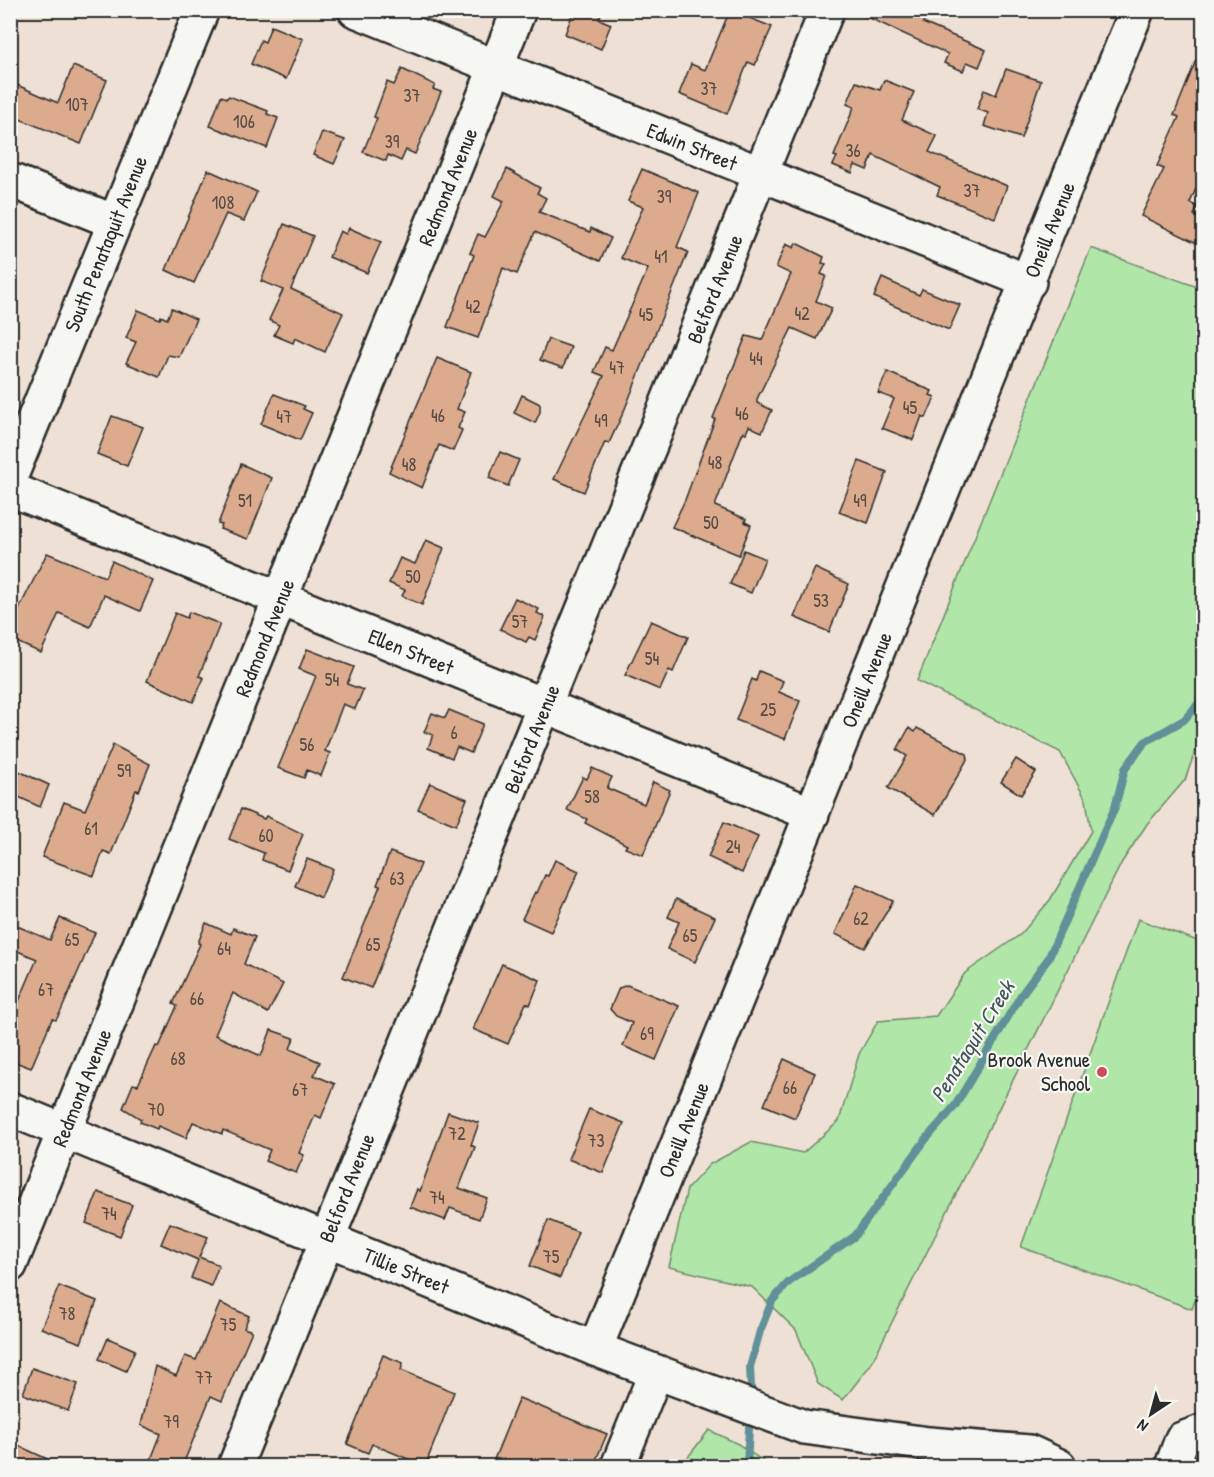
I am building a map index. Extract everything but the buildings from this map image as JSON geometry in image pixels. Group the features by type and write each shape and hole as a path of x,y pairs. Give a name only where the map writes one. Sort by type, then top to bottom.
{"street":[{"name":"South Penataquit Avenue","path":"10,478 202,10"},
{"name":"Edwin Street","path":"355,10 1029,282"},
{"name":"Redmond Avenue","path":"10,1265 519,10"},
{"name":"Belford Avenue","path":"235,1467 827,10"},
{"name":"Oneill Avenue","path":"595,1349 1029,282 1137,10"},
{"path":"10,180 115,222"},
{"name":"Ellen Street","path":"10,489 812,814"},
{"name":"Tillie Street","path":"10,1109 595,1349 804,1427 1025,1459"},
{"path":"618,1467 656,1372"},
{"path":"1172,1467 1182,1438 1203,1431"},
{"path":"1025,1459 1059,1467"}],"green space":[{"path":"1091,248 1203,289 1203,729 1185,780 1147,824 1122,862 871,1364 843,1400 818,1384 796,1330 752,1287 669,1267 687,1189 710,1164 751,1142 803,1153 839,1121 859,1054 878,1021 936,1016 965,973 1021,934 1050,900 1091,831 1086,800 1060,752 917,681"},
{"path":"1138,919 1203,943 1204,1276 1192,1309 1021,1247"},
{"path":"709,1430 738,1444 770,1466 681,1466"}],"waterway":[{"name":"Penataquit Creek","path":"751,1388 750,1367 760,1331 772,1301 789,1282 855,1236 926,1139 955,1106 1021,995 1048,959 1115,807 1125,769 1145,742 1184,720 1204,697"},
{"name":"Penataquit Creek","path":"747,1466 749,1428"}],"place":[{"name":"Brook Avenue School","path":"1102,1072"}]}
